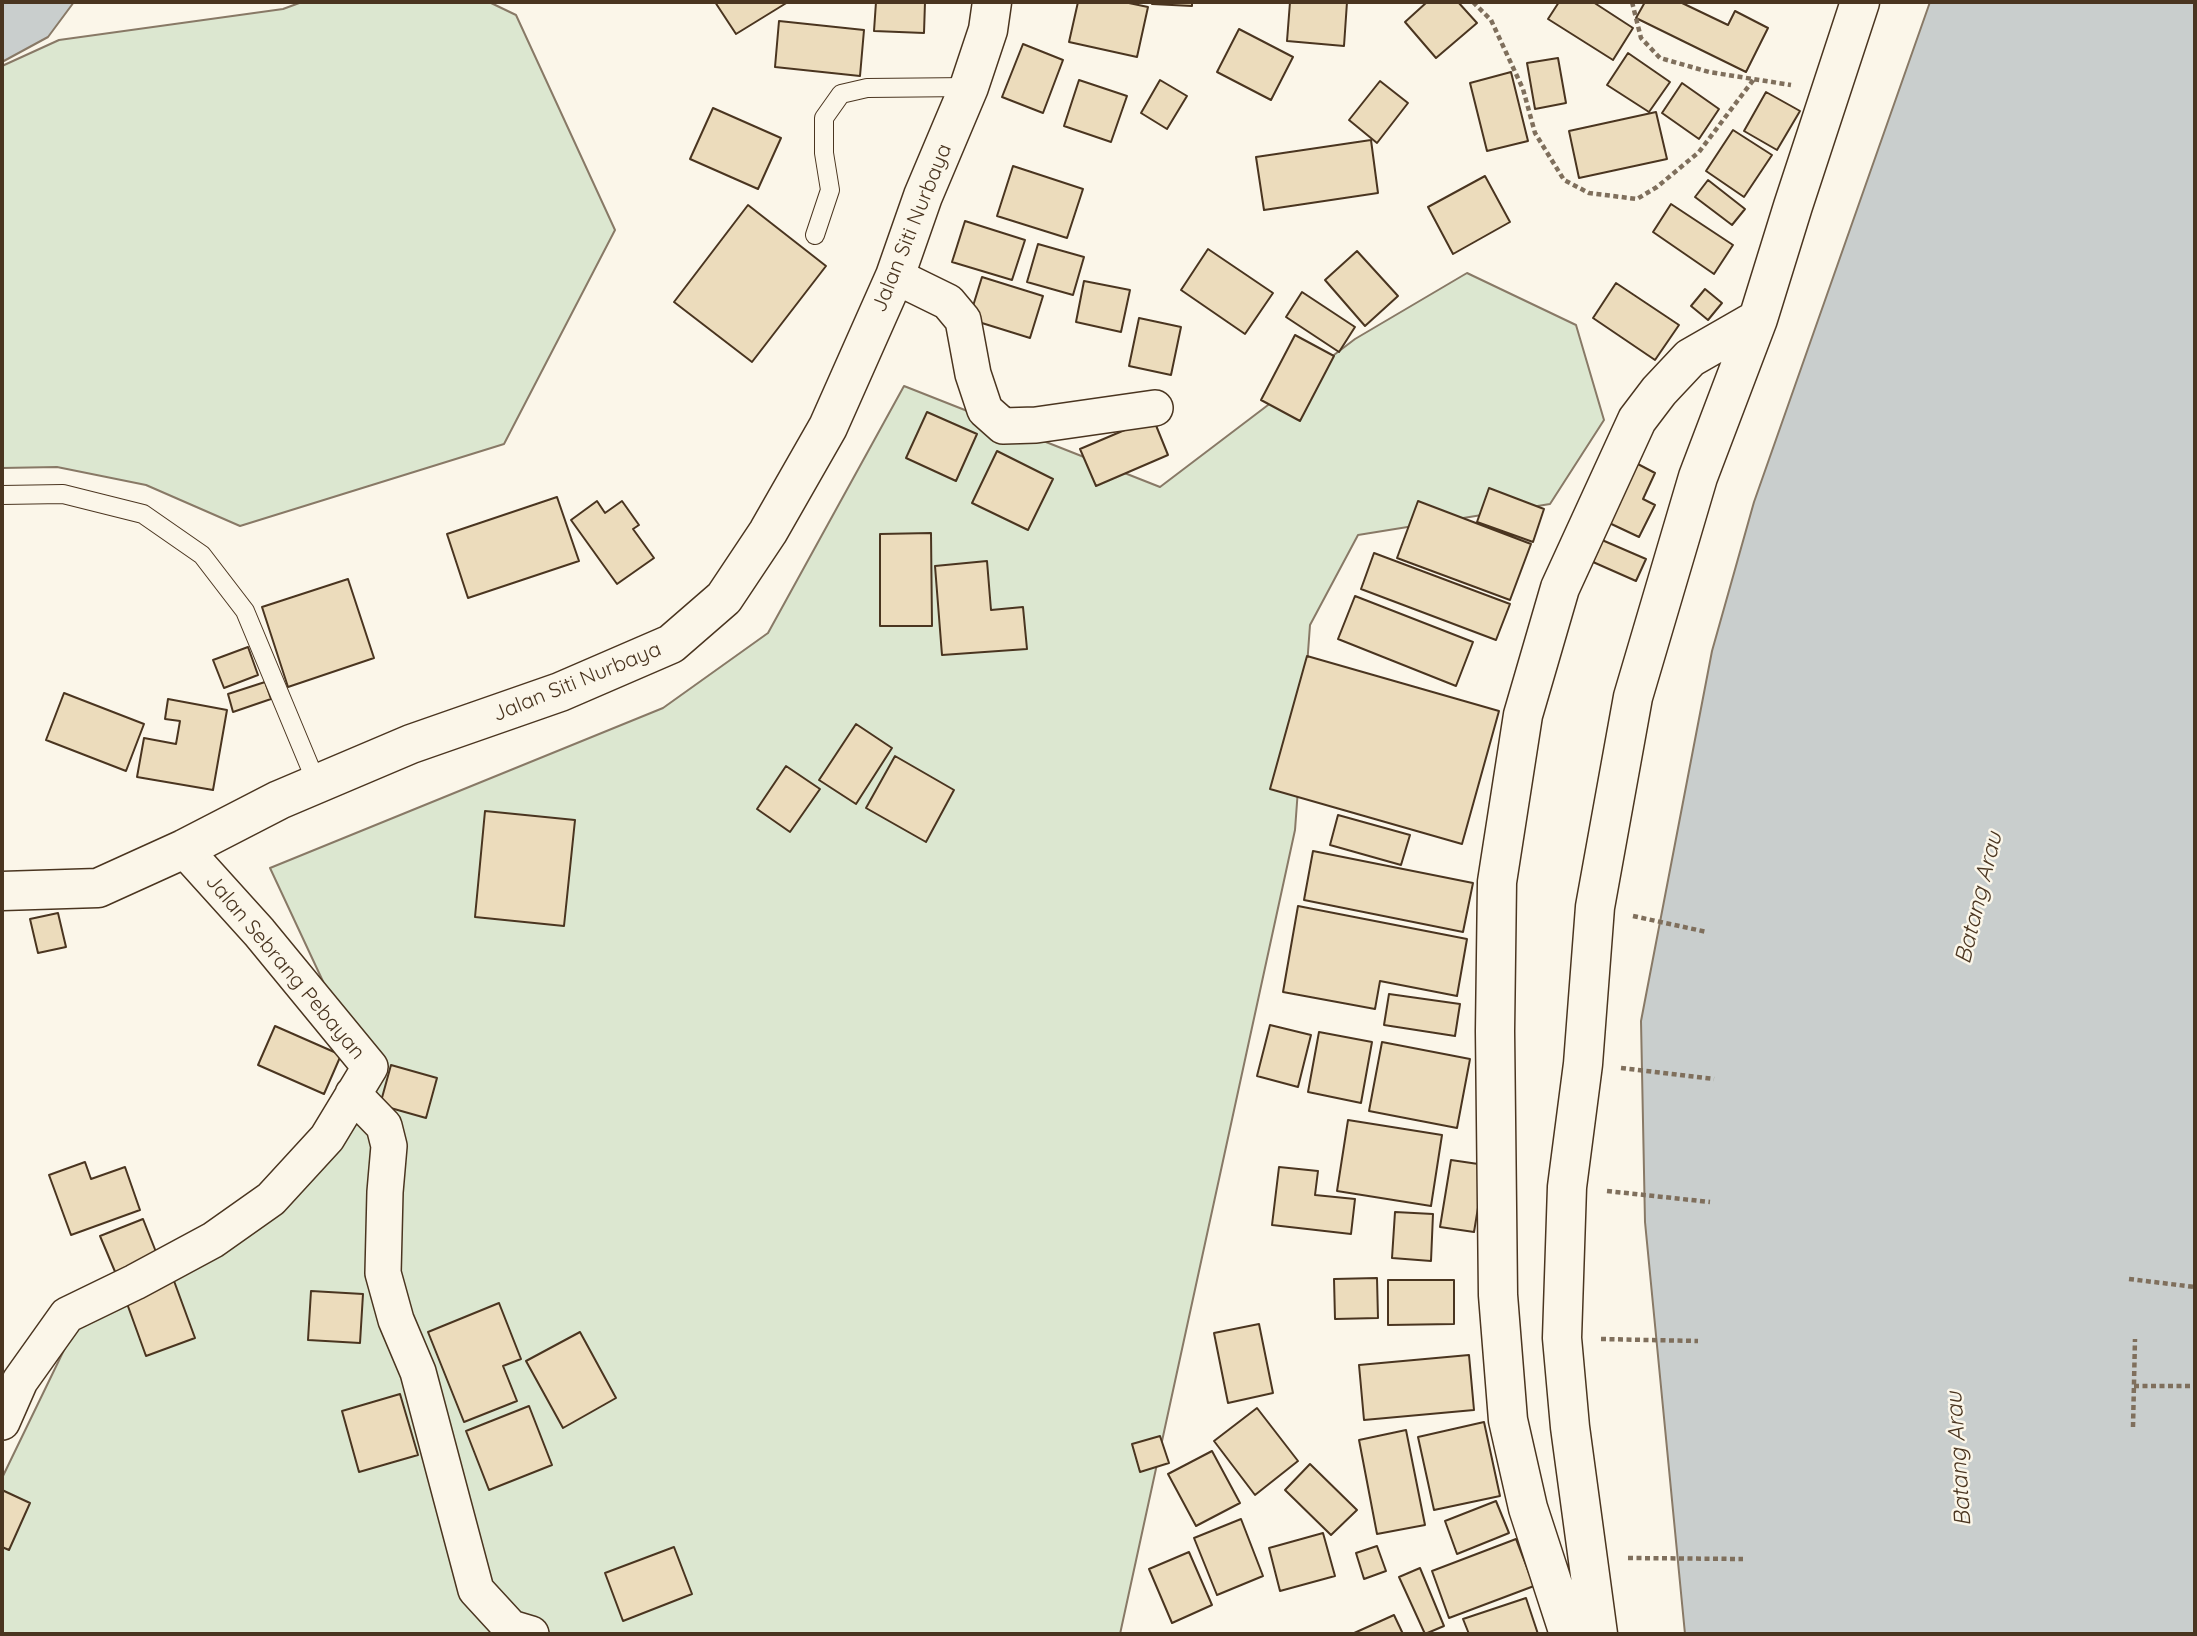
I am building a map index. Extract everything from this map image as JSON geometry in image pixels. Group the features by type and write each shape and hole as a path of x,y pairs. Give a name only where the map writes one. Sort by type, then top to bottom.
{"street":[{"name":"Jalan Siti Nurbaya","path":"2,891 98,888 184,849 279,800 411,744 560,692 671,644 724,598 768,532 828,427 895,276 923,196 968,87 988,30 992,2"},
{"path":"1598,1634 1562,1338 1567,1187 1583,1064 1595,907 1633,697 1698,477 1758,319 1860,2"},
{"path":"895,276 948,302 963,320 973,374 985,410 1003,426 1036,425 1155,408"},
{"path":"1569,1634 1528,1508 1508,1420 1498,1295 1497,882 1523,715 1560,588 1631,432 1659,391 1690,358 1758,319"},
{"name":"Jalan Sebrang Pebayan","path":"2,1422 20,1381 67,1315 213,1240 271,1199 327,1138 370,1067 260,932 184,849"},
{"path":"354,1094 384,1126 389,1146 383,1273 396,1320 418,1372 476,1590 511,1628 531,1634"}],"lane":[{"path":"815,235 830,190 824,153 824,118 841,94 867,88 968,87"},
{"path":"2,495 63,495 143,514 202,555 245,611 317,784"}],"path":[{"path":"1473,2 1491,20 1502,43 1523,89 1535,133 1564,180 1588,193 1637,199 1657,187 1699,152 1754,79"},
{"path":"1632,2 1641,37 1660,58 1709,72 1830,92"},
{"path":"1595,907 1707,932"},
{"path":"1583,1064 1714,1079"},
{"path":"1567,1187 1710,1202"},
{"path":"2129,1279 2195,1287"},
{"path":"1562,1338 1698,1341"},
{"path":"2133,1427 2135,1339"},
{"path":"2134,1386 2195,1386"},
{"path":"1587,1558 1743,1559"}],"green space":[{"path":"302,2 489,2 516,15 615,230 504,444 240,526 146,485 57,467 2,468 2,66 59,40 283,9"},
{"path":"1467,273 1576,325 1604,420 1550,504 1358,535 1310,625 1295,830 1120,1634 2,1634 2,1478 79,1319 281,1209 370,1082 270,868 663,708 768,633 904,386 1160,487 1355,339"}],"water":[{"path":"2,2 74,2 48,37 2,62"},
{"name":"Batang Arau","path":"1930,2 2195,2 2195,1634 1685,1634 1645,1222 1641,1021 1712,651 1754,502"}],"building":[{"path":"715,2 788,2 736,34"},
{"path":"876,2 925,2 924,33 874,31"},
{"path":"1078,2 1124,2 1148,7 1137,57 1069,42"},
{"path":"1192,2 1192,6 1152,4"},
{"path":"1290,2 1347,2 1344,46 1287,41"},
{"path":"1427,2 1458,2 1477,23 1436,58 1405,22"},
{"path":"1559,2 1593,2 1633,28 1613,60 1548,19"},
{"path":"1645,2 1680,2 1728,25 1735,11 1768,28 1746,72 1636,18"},
{"path":"779,21 864,30 860,76 775,67"},
{"path":"1239,29 1293,57 1271,100 1217,72"},
{"path":"1023,44 1063,60 1043,113 1002,97"},
{"path":"1628,53 1670,82 1649,112 1607,85"},
{"path":"1558,58 1566,103 1535,109 1527,63"},
{"path":"1511,72 1528,141 1487,151 1470,83"},
{"path":"1079,80 1127,96 1111,142 1064,126"},
{"path":"1160,80 1187,96 1167,129 1141,113"},
{"path":"1380,81 1408,103 1377,143 1349,120"},
{"path":"1682,83 1719,109 1699,139 1662,113"},
{"path":"1766,92 1800,111 1777,150 1744,131"},
{"path":"713,108 781,138 758,189 690,159"},
{"path":"1656,112 1667,159 1579,178 1569,131"},
{"path":"1733,130 1772,155 1744,197 1706,171"},
{"path":"1371,140 1378,193 1264,210 1256,157"},
{"path":"1013,166 1083,189 1067,238 997,216"},
{"path":"1485,176 1510,222 1453,254 1428,207"},
{"path":"1708,180 1745,209 1732,225 1695,197"},
{"path":"1671,204 1733,245 1714,274 1653,232"},
{"path":"748,205 826,266 752,362 674,302"},
{"path":"965,221 1025,240 1012,280 952,262"},
{"path":"1038,244 1084,257 1073,295 1027,282"},
{"path":"1208,249 1273,293 1245,334 1181,290"},
{"path":"1357,251 1398,296 1365,326 1325,280"},
{"path":"982,277 1043,296 1030,338 969,319"},
{"path":"1084,281 1130,290 1121,332 1076,322"},
{"path":"1616,283 1679,325 1655,360 1593,318"},
{"path":"1705,289 1722,303 1708,320 1691,306"},
{"path":"1302,292 1355,327 1339,352 1286,317"},
{"path":"1139,318 1181,327 1171,375 1129,366"},
{"path":"1295,335 1334,356 1300,421 1261,400"},
{"path":"927,412 977,434 956,481 906,458"},
{"path":"1153,418 1168,455 1096,486 1080,449"},
{"path":"997,451 1053,479 1028,530 972,503"},
{"path":"1634,462 1655,473 1643,499 1655,505 1639,537 1605,521"},
{"path":"1489,488 1544,509 1533,542 1477,522"},
{"path":"557,497 579,561 468,598 447,534"},
{"path":"597,501 605,513 622,501 639,525 633,529 654,558 617,584 571,520"},
{"path":"1418,501 1531,544 1510,600 1397,558"},
{"path":"931,533 932,626 880,626 880,534"},
{"path":"1602,540 1646,559 1636,581 1593,562"},
{"path":"1374,553 1510,604 1496,640 1361,589"},
{"path":"987,561 991,610 1023,607 1027,649 942,655 935,566"},
{"path":"348,579 374,658 288,687 262,607"},
{"path":"1355,596 1473,642 1456,686 1338,639"},
{"path":"248,647 258,675 224,688 213,660"},
{"path":"1307,656 1499,711 1462,844 1270,789"},
{"path":"265,682 271,699 233,712 228,694"},
{"path":"64,693 144,724 126,771 46,740"},
{"path":"168,699 227,710 213,790 137,777 144,738 176,744 180,721 165,719"},
{"path":"856,724 892,748 856,804 819,780"},
{"path":"895,756 954,790 926,842 866,808"},
{"path":"786,766 820,789 790,832 757,809"},
{"path":"485,811 575,820 564,926 475,917"},
{"path":"1338,815 1410,835 1401,865 1330,845"},
{"path":"1313,851 1473,883 1463,932 1304,900"},
{"path":"1298,906 1467,939 1457,996 1380,981 1375,1009 1283,992"},
{"path":"58,913 66,947 38,953 30,919"},
{"path":"1389,994 1460,1004 1455,1036 1384,1025"},
{"path":"1270,1025 1311,1035 1298,1087 1257,1076"},
{"path":"275,1026 341,1055 324,1094 258,1065"},
{"path":"1319,1032 1372,1042 1361,1103 1308,1092"},
{"path":"1382,1042 1470,1059 1457,1128 1369,1111"},
{"path":"391,1065 437,1078 426,1118 380,1105"},
{"path":"1348,1120 1442,1135 1431,1206 1337,1191"},
{"path":"1451,1160 1485,1165 1474,1232 1440,1227"},
{"path":"85,1162 91,1179 125,1167 140,1210 71,1235 49,1175"},
{"path":"1279,1167 1318,1171 1315,1195 1355,1199 1351,1234 1272,1225"},
{"path":"1395,1212 1433,1214 1431,1261 1392,1258"},
{"path":"143,1219 158,1257 116,1274 100,1236"},
{"path":"1377,1278 1378,1318 1335,1319 1334,1279"},
{"path":"1388,1280 1454,1280 1454,1324 1388,1325"},
{"path":"174,1281 195,1338 146,1356 125,1298"},
{"path":"311,1291 363,1294 360,1343 308,1340"},
{"path":"499,1303 521,1359 503,1366 517,1401 464,1422 428,1332"},
{"path":"1259,1324 1273,1393 1228,1403 1214,1333"},
{"path":"580,1332 616,1398 563,1428 526,1361"},
{"path":"1469,1355 1474,1410 1364,1420 1359,1365"},
{"path":"400,1394 418,1455 359,1472 342,1411"},
{"path":"529,1406 552,1465 489,1490 466,1431"},
{"path":"1257,1408 1298,1461 1255,1495 1214,1441"},
{"path":"1484,1422 1500,1496 1434,1510 1418,1437"},
{"path":"1406,1430 1425,1525 1377,1534 1359,1440"},
{"path":"1160,1436 1169,1463 1140,1472 1132,1444"},
{"path":"1212,1451 1240,1503 1196,1526 1168,1474"},
{"path":"1310,1464 1357,1510 1331,1535 1285,1490"},
{"path":"2,1490 30,1503 9,1550 2,1547"},
{"path":"1496,1501 1509,1533 1457,1554 1445,1521"},
{"path":"1241,1519 1263,1576 1217,1595 1194,1538"},
{"path":"1323,1533 1335,1576 1280,1591 1269,1548"},
{"path":"1516,1539 1534,1586 1449,1618 1432,1571"},
{"path":"1377,1546 1386,1571 1364,1579 1356,1553"},
{"path":"674,1547 692,1594 623,1621 605,1573"},
{"path":"1189,1552 1212,1605 1172,1623 1149,1569"},
{"path":"1420,1568 1444,1626 1425,1634 1399,1577"},
{"path":"1526,1598 1538,1634 1469,1634 1463,1619"},
{"path":"1394,1615 1403,1634 1352,1634"}]}
